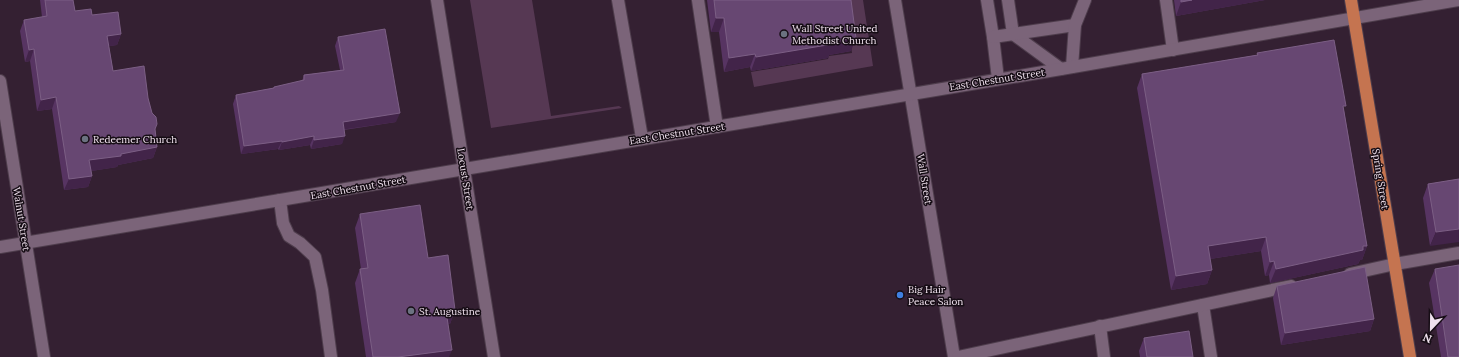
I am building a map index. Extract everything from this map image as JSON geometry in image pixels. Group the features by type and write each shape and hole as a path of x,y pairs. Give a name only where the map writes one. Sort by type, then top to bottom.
{"main road":[{"name":"Spring Street","path":"1351,0 1410,357"}],"street":[{"name":"Locust Street","path":"437,0 494,357"},
{"path":"618,0 642,138"},
{"path":"698,0 717,127"},
{"name":"Wall Street","path":"895,0 954,357"},
{"path":"987,0 998,79"},
{"path":"1008,0 1013,34 1066,68 1075,25 1085,0"},
{"path":"1166,0 1173,50"},
{"name":"East Chestnut Street","path":"0,247 1173,50 1459,0"},
{"path":"993,37 1075,25"},
{"name":"Walnut Street","path":"0,80 44,357"},
{"path":"280,200 283,223 289,236 315,256 322,290 331,357"},
{"path":"1341,276 1395,264 1459,253"},
{"path":"958,357 1303,284"},
{"path":"1203,305 1212,357"},
{"path":"1100,326 1104,357"}],"shaded area":[{"path":"470,0 532,0 551,116 619,106 622,108 491,128"},
{"path":"845,0 863,0 873,66 754,87 751,72 828,59 829,56 852,53"}],"building":[{"path":"45,0 73,0 75,11 91,9 92,15 118,12 121,34 107,36 113,71 144,66 148,98 152,113 156,117 157,124 155,129 157,147 121,154 121,156 89,160 92,176 69,179 56,97 41,100 34,49 29,50 24,20 47,16"},
{"name":"Wall Street United Methodist Church","path":"714,0 851,0 856,38 832,41 833,44 756,57 755,54 729,58 724,18 716,18"},
{"path":"1181,0 1192,0 1181,2"},
{"path":"385,29 400,113 343,122 345,136 314,140 314,136 282,142 244,146 236,95 274,88 304,80 304,75 344,70 338,37"},
{"path":"1334,40 1346,106 1343,106 1367,246 1363,246 1363,250 1276,269 1274,261 1270,262 1266,237 1208,246 1212,270 1176,276 1142,74 1258,55 1257,53"},
{"path":"1459,179 1459,229 1436,232 1428,184"},
{"path":"420,205 428,258 448,255 455,310 446,311 452,350 398,357 373,357 360,269 368,268 360,214"},
{"path":"1459,265 1459,357 1448,357 1435,269"},
{"path":"1365,267 1374,319 1285,333 1277,286"},
{"path":"1189,331 1193,357 1147,357 1144,338"}],"place":[{"name":"Wall Street United Methodist Church","path":"784,34"},
{"name":"Redeemer Church","path":"85,139"},
{"name":"Big Hair Peace Salon","path":"900,295"},
{"name":"St. Augustine","path":"411,311"}]}
